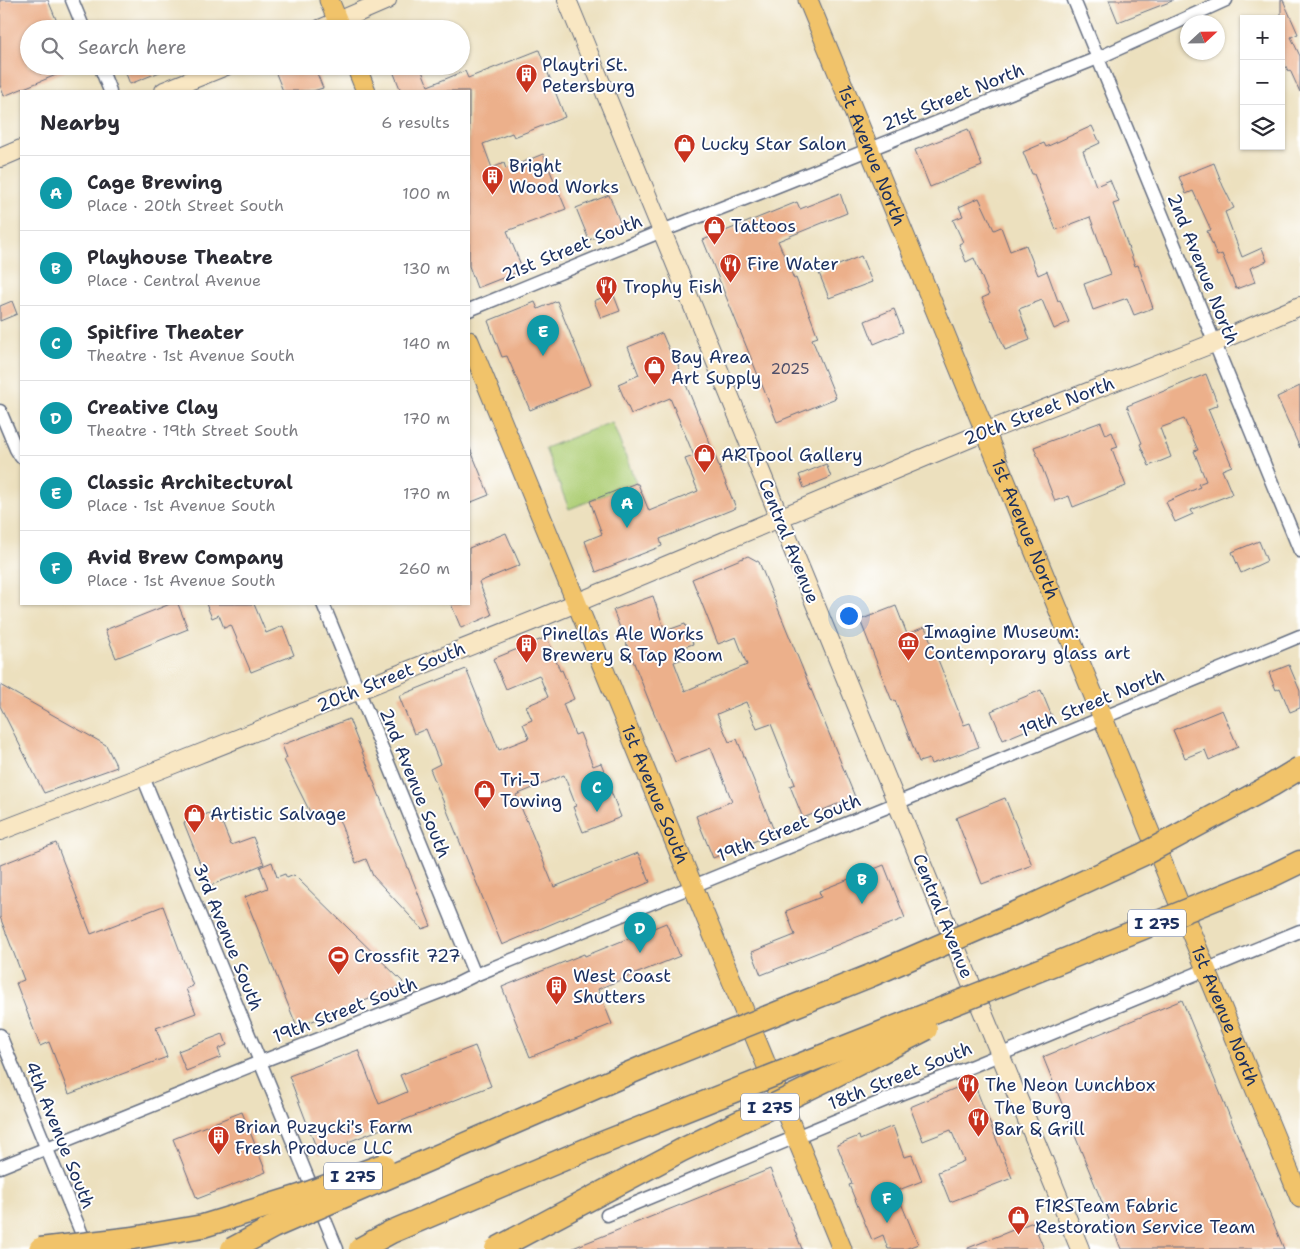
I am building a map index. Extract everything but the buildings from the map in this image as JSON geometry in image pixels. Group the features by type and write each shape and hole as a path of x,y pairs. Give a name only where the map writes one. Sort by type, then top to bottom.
{"highway":[{"name":"I 275","path":"40,1249 133,1238 203,1226 300,1196 655,1062 872,975 1027,908 1144,854 1272,786 1300,768"},
{"name":"I 275","path":"496,1249 682,1150 830,1078 1047,967 1267,878 1300,862"},
{"path":"1267,878 1300,866"},
{"path":"360,1249 392,1232 595,1146 1047,967"},
{"path":"232,1249 273,1228 655,1062"}],"main road":[{"path":"329,0 337,20"},
{"name":"1st Avenue North","path":"808,0 1300,1198"},
{"path":"360,75 366,90"},
{"name":"1st Avenue South","path":"470,343 842,1249"}],"street":[{"path":"72,0 80,20"},
{"path":"349,20 387,0"},
{"name":"Central Avenue","path":"567,0 1080,1249"},
{"name":"2nd Avenue North","path":"1074,0 1300,552"},
{"name":"21st Street North","path":"662,230 870,150 1098,58 1226,0"},
{"path":"104,75 110,90"},
{"path":"166,90 204,75"},
{"path":"0,158 20,149"},
{"name":"21st Street South","path":"470,310 662,230"},
{"name":"20th Street North","path":"780,518 985,432 1214,343 1300,306"},
{"path":"0,411 20,455"},
{"name":"20th Street South","path":"0,831 576,603 780,518"},
{"name":"2nd Avenue South","path":"323,605 475,975"},
{"name":"19th Street North","path":"897,803 1300,636"},
{"name":"3rd Avenue South","path":"143,776 337,1249"},
{"name":"19th Street South","path":"0,1168 260,1062 445,990 475,975 897,803"},
{"name":"18th Street South","path":"608,1215 1300,931"},
{"name":"4th Avenue South","path":"0,1035 88,1249"}],"green space":[{"path":"612,422 636,483 569,509 545,448"}],"place":[{"name":"Playtri St. Petersburg","path":"526,94"},
{"name":"Lucky Star Salon","path":"685,163"},
{"name":"Bright Wood Works","path":"493,195"},
{"name":"Tattoos","path":"715,245"},
{"name":"Fire Water","path":"731,283"},
{"name":"Trophy Fish","path":"607,306"},
{"name":"Classic Architectural","path":"543,356"},
{"name":"Bay Area Art Supply","path":"655,386"},
{"name":"ARTpool Gallery","path":"705,474"},
{"name":"Cage Brewing","path":"627,528"},
{"name":"Imagine Museum: Contemporary glass art","path":"908,661"},
{"name":"Pinellas Ale Works Brewery & Tap Room","path":"526,663"},
{"name":"Tri-J Towing","path":"484,809"},
{"name":"Spitfire Theater","path":"597,812"},
{"name":"Artistic Salvage","path":"194,833"},
{"name":"Playhouse Theatre","path":"862,904"},
{"name":"Creative Clay","path":"640,953"},
{"name":"Crossfit 727","path":"338,975"},
{"name":"West Coast Shutters","path":"557,1005"},
{"name":"The Neon Lunchbox","path":"969,1104"},
{"name":"The Burg Bar & Grill","path":"978,1137"},
{"name":"Brian Puzycki's Farm Fresh Produce LLC","path":"219,1156"},
{"name":"Avid Brew Company","path":"887,1223"},
{"name":"F1RSTeam Fabric Restoration Service Team","path":"1019,1235"}]}
